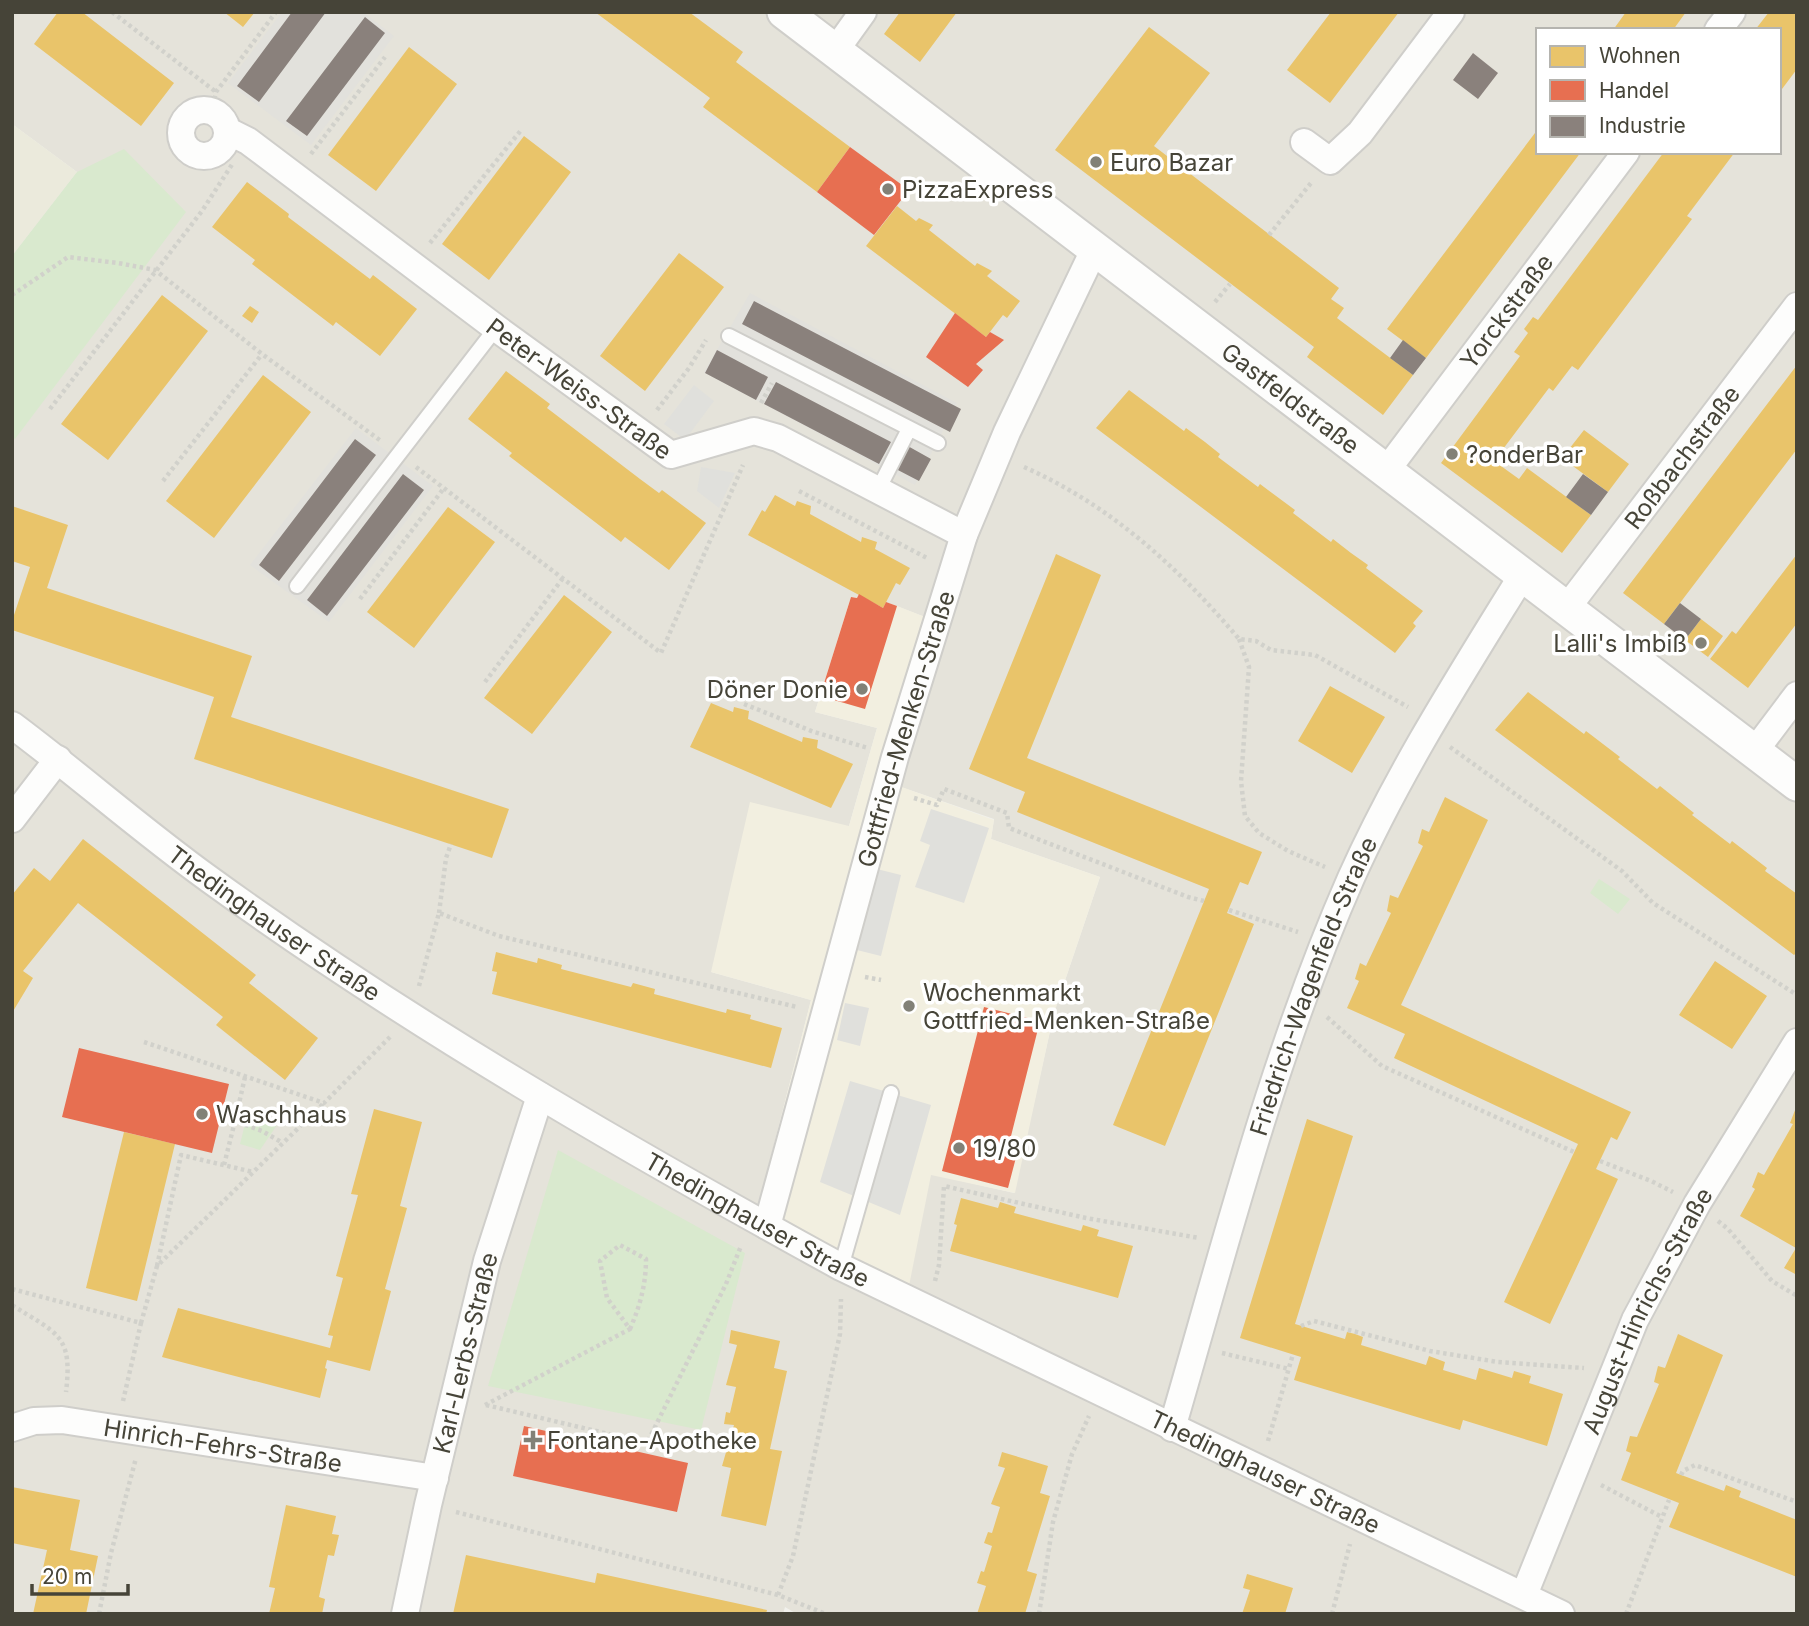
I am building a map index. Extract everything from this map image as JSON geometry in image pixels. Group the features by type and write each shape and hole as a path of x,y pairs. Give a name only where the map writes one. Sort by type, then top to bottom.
{"street":[{"name":"Gastfeldstraße","path":"784,12 1797,784"},
{"path":"835,51 863,12"},
{"path":"1304,142 1330,162 1360,133 1451,12"},
{"path":"1720,28 1732,12"},
{"name":"Peter-Weiss-Straße","path":"226,119 294,176 671,455 754,430"},
{"name":"Yorckstraße","path":"1386,471 1624,154"},
{"name":"Gottfried-Menken-Straße","path":"759,1222 825,1014 895,757 964,535 1007,432 1095,248"},
{"name":"Roßbachstraße","path":"1566,609 1797,306"},
{"path":"754,430 778,438 964,535"},
{"name":"Friedrich-Wagenfeld-Straße","path":"1171,1428 1277,1069 1351,878 1429,726 1523,573"},
{"path":"1754,752 1797,695"},
{"name":"Thedinghauser Straße","path":"12,725 208,878 411,1016 540,1096 759,1222 841,1267 1561,1614"},
{"path":"12,818 58,759"},
{"name":"August-Hinrichs-Straße","path":"1524,1595 1635,1320 1697,1204 1797,1042"},
{"name":"Karl-Lerbs-Straße","path":"405,1614 428,1505 487,1261 540,1096"},
{"name":"Hinrich-Fehrs-Straße","path":"12,1428 34,1421 62,1420 435,1478"}],"lane":[{"path":"297,586 496,328"},
{"path":"729,336 938,443"},
{"path":"878,490 909,429"},
{"path":"841,1267 891,1093"}],"path":[{"path":"112,12 226,119"},
{"path":"50,410 202,211 226,119 276,12"},
{"path":"294,176 385,57"},
{"path":"412,265 522,129"},
{"path":"1269,234 1330,162"},
{"path":"12,295 68,257 118,262 155,270 262,354 399,453 661,653 751,446 757,410 783,364"},
{"path":"641,432 689,368 708,337"},
{"path":"163,481 262,354"},
{"path":"360,599 444,488"},
{"path":"799,491 953,571"},
{"path":"485,682 563,578"},
{"path":"1239,639 1249,667 1241,781 1245,816 1259,833 1288,850 1351,878"},
{"path":"744,704 814,732 895,757"},
{"path":"887,789 937,805 944,789 1007,813 1009,828 1204,901"},
{"path":"157,1266 411,1016 439,914 446,858 451,844"},
{"path":"1229,910 1326,942"},
{"path":"439,914 499,936 825,1014"},
{"path":"1302,1004 1327,1016 1382,1066 1574,1152"},
{"path":"144,1042 324,1103"},
{"path":"224,1166 245,1077"},
{"path":"235,1121 284,1143"},
{"path":"99,1614 111,1553 134,1471 128,1431 141,1323 157,1266 181,1155 254,1172"},
{"path":"1600,1161 1651,1181 1697,1204 1728,1229 1772,1281 1797,1296"},
{"path":"928,1309 939,1265 944,1186 1144,1229 1226,1242"},
{"path":"454,1397 647,1443 759,1222"},
{"path":"486,1405 630,1329 639,1309 646,1259 620,1245 600,1261 607,1298 630,1329"},
{"path":"778,1595 793,1556 840,1334 841,1267"},
{"path":"12,1289 141,1323"},
{"path":"12,1305 61,1339 67,1351 68,1372 62,1420"},
{"path":"1301,1326 1314,1321 1430,1351 1498,1362 1581,1368 1612,1376"},
{"path":"1195,1347 1289,1369"},
{"path":"1257,1468 1272,1431 1293,1354"},
{"path":"1040,1614 1053,1522 1072,1454 1100,1393"},
{"path":"1577,1462 1603,1488 1662,1517"},
{"path":"1681,1475 1695,1465 1797,1502"},
{"path":"1626,1614 1670,1500"},
{"path":"428,1505 778,1595 826,1614"},
{"path":"1332,1614 1356,1516"}],"shaded area":[{"path":"12,12 1797,12 1797,1614 797,1614 785,1607 783,1614 12,1614 12,256 77,172 12,124","holes":["851,597 886,602 943,624 895,785 994,819 991,839 1100,877 1054,1013 1014,1193 931,1174 757,1211 811,1000 711,972 849,826 877,728 815,712"]},
{"path":"282,12 363,12 394,36 311,145 228,83"},
{"path":"12,124 77,172 12,256"},
{"path":"750,293 957,403 915,485 704,372"},
{"path":"694,385 714,401 685,440 664,424"},
{"path":"356,428 433,486 329,622 250,565"},
{"path":"701,467 735,473 719,508 697,491"},
{"path":"859,594 943,624 896,785 994,820 991,839 1100,877 1054,1013 1015,1193 931,1175 908,1291 757,1211 811,1000 711,972 750,802 849,826 877,728 815,712 851,597 857,598"},
{"path":"931,809 989,828 964,903 915,887 930,845 920,841"},
{"path":"877,869 901,875 881,956 857,950"},
{"path":"845,1003 869,1008 860,1046 837,1040"},
{"path":"850,1081 931,1105 900,1215 820,1182"}],"green space":[{"path":"124,149 186,212 15,439 12,437 12,256 77,172"},
{"path":"1599,879 1630,899 1618,914 1590,893"},
{"path":"248,1112 277,1125 260,1150 240,1144"},
{"path":"558,1150 745,1253 701,1430 488,1386"}],"building: Wohnen":[{"path":"58,12 82,12 174,83 141,126 34,44"},
{"path":"224,12 255,12 243,27"},
{"path":"595,12 689,12 743,52 736,62 850,147 817,192 703,107 710,98"},
{"path":"900,12 957,12 920,62 884,34"},
{"path":"1331,12 1399,12 1330,103 1287,70"},
{"path":"1626,12 1686,12 1674,28 1614,28"},
{"path":"1769,12 1797,12 1797,69 1781,90 1781,28 1757,28"},
{"path":"1149,27 1210,73 1154,146 1339,288 1331,299 1344,308 1337,318 1413,375 1383,415 1307,357 1314,347 1055,150"},
{"path":"409,47 457,84 376,191 328,155"},
{"path":"1536,132 1536,154 1579,154 1426,358 1387,329"},
{"path":"524,136 571,172 489,280 442,244"},
{"path":"1662,154 1734,154 1687,216 1692,219 1578,370 1572,366 1553,391 1549,388 1494,461 1519,479 1527,468 1591,515 1562,553 1441,463 1520,356 1514,352 1528,333 1524,329 1533,317 1538,320"},
{"path":"247,182 370,279 373,275 417,309 380,356 336,322 333,326 252,264 255,260 212,227"},
{"path":"897,206 916,221 919,218 933,225 929,230 975,266 977,263 992,271 987,276 1020,301 1007,318 1003,315 986,337 866,246"},
{"path":"679,253 724,287 645,391 600,356"},
{"path":"162,295 208,331 108,460 61,424"},
{"path":"250,306 259,312 252,323 242,316"},
{"path":"1797,365 1797,449 1664,624 1623,593"},
{"path":"506,371 550,404 547,408 640,479 659,493 662,490 706,523 669,570 625,537 621,542 509,456 512,453 468,419"},
{"path":"263,375 311,412 214,538 166,501"},
{"path":"1129,390 1184,431 1186,428 1205,442 1220,454 1218,457 1295,510 1293,513 1331,542 1333,539 1368,565 1366,568 1423,611 1413,623 1416,626 1395,653 1096,428"},
{"path":"1584,430 1629,464 1608,492 1562,458"},
{"path":"775,495 795,506 797,501 811,506 810,514 861,542 862,537 877,542 875,549 910,568 900,585 896,583 883,608 748,535 762,510 765,512"},
{"path":"12,506 68,525 47,588 252,656 231,717 509,809 492,858 194,759 214,697 12,630 12,621 30,567 12,561"},
{"path":"448,507 495,542 414,648 367,612"},
{"path":"1056,554 1101,575 1027,758 1262,852 1248,885 1240,882 1227,913 1254,924 1165,1146 1113,1125 1209,889 1017,812 1025,792 969,769"},
{"path":"1797,554 1797,623 1748,688 1710,659 1732,631 1736,634"},
{"path":"564,595 612,632 532,734 484,698"},
{"path":"1701,619 1723,636 1708,657 1685,640"},
{"path":"1330,686 1385,717 1352,773 1298,741"},
{"path":"1528,692 1584,734 1586,731 1657,789 1660,786 1694,813 1692,815 1730,844 1732,841 1767,868 1765,871 1797,894 1797,952 1794,955 1495,730"},
{"path":"711,703 733,712 734,707 749,711 748,719 802,742 803,737 818,740 817,748 853,764 831,808 690,747"},
{"path":"1445,797 1488,820 1401,1005 1631,1112 1617,1140 1611,1137 1596,1169 1618,1179 1550,1324 1504,1302 1578,1144 1394,1058 1405,1034 1347,1008 1359,981 1355,979 1360,963 1366,966 1391,913 1387,911 1390,895 1398,898 1423,846 1418,843 1422,829 1429,832"},
{"path":"83,839 256,975 249,983 318,1038 285,1080 216,1025 223,1017 78,903 23,971 33,978 12,1013 12,895 34,868 50,881"},
{"path":"496,952 537,963 538,958 562,965 561,969 631,987 633,983 655,989 654,994 726,1013 727,1009 751,1015 750,1019 782,1028 771,1068 492,994 497,972 492,971"},
{"path":"1715,961 1767,996 1732,1049 1679,1015"},
{"path":"1797,1105 1797,1275 1784,1268 1796,1248 1740,1216 1755,1189 1752,1187 1758,1172 1764,1175 1793,1124 1790,1123"},
{"path":"374,1109 422,1122 400,1206 407,1208 385,1289 391,1291 370,1371 327,1360 320,1398 162,1357 178,1308 330,1348 333,1336 328,1335 343,1278 336,1276 358,1195 351,1194"},
{"path":"1307,1119 1353,1136 1295,1324 1345,1339 1347,1332 1355,1334 1363,1337 1361,1345 1426,1365 1429,1356 1445,1362 1443,1370 1476,1380 1479,1368 1512,1378 1514,1371 1531,1376 1529,1383 1563,1394 1547,1446 1463,1420 1460,1430 1294,1380 1301,1357 1240,1338"},
{"path":"124,1132 175,1144 137,1301 86,1288"},
{"path":"961,1198 998,1208 1000,1202 1016,1207 1014,1213 1081,1231 1083,1225 1099,1230 1097,1236 1133,1246 1118,1298 950,1251"},
{"path":"731,1330 780,1341 774,1368 787,1371 770,1449 782,1451 766,1526 721,1516 731,1468 722,1466 734,1425 724,1424 726,1412 730,1413 736,1387 726,1385 737,1345 729,1343"},
{"path":"1678,1334 1723,1355 1676,1473 1724,1491 1726,1485 1741,1491 1739,1497 1797,1520 1797,1577 1669,1527 1679,1503 1621,1480 1631,1453 1626,1451 1630,1436 1637,1437 1659,1384 1654,1382 1658,1366 1665,1368"},
{"path":"1002,1452 1048,1466 1040,1493 1050,1496 1027,1571 1037,1574 1025,1614 977,1614 986,1586 977,1583 981,1571 984,1572 992,1546 984,1543 988,1532 992,1533 1000,1507 991,1504 1005,1468 998,1466"},
{"path":"12,1487 80,1500 70,1550 98,1556 86,1614 33,1614 47,1550 12,1543"},
{"path":"286,1505 336,1516 332,1534 339,1535 334,1556 328,1555 319,1597 325,1599 322,1614 269,1614 275,1588 269,1587"},
{"path":"466,1555 595,1583 597,1573 767,1610 766,1614 453,1614"},
{"path":"1247,1574 1293,1588 1285,1614 1242,1614 1250,1590 1243,1588"}],"building: Handel":[{"path":"850,147 909,190 874,235 817,192"},
{"path":"955,313 986,337 990,332 1004,340 976,364 983,370 968,387 926,357"},
{"path":"859,594 883,608 886,602 897,606 865,709 820,696 851,597 857,598"},
{"path":"984,1007 1040,1021 1009,1144 1019,1146 1008,1188 942,1171"},
{"path":"79,1048 229,1084 212,1153 62,1117"},
{"path":"524,1426 688,1463 677,1512 513,1476"}],"building: Industrie":[{"path":"292,12 326,12 259,102 237,86"},
{"path":"365,17 385,33 307,136 286,121"},
{"path":"1473,53 1498,73 1478,99 1453,80"},
{"path":"754,301 961,409 950,432 742,324"},
{"path":"1403,340 1426,358 1413,375 1390,358"},
{"path":"717,350 768,377 756,400 705,373"},
{"path":"776,382 891,442 879,464 764,404"},
{"path":"355,439 376,455 279,581 259,565"},
{"path":"906,445 931,459 919,481 894,468"},
{"path":"403,474 424,490 327,616 307,600"},
{"path":"1583,474 1608,492 1591,515 1566,497"},
{"path":"1680,603 1701,619 1685,640 1664,624"}],"place":[{"name":"Euro Bazar","path":"1096,162"},
{"name":"PizzaExpress","path":"888,189"},
{"name":"?onderBar","path":"1452,454"},
{"name":"Lalli's Imbiß","path":"1701,643"},
{"name":"Döner Donie","path":"862,689"},
{"name":"Wochenmarkt Gottfried-Menken-Straße","path":"909,1006"},
{"name":"Waschhaus","path":"202,1114"},
{"name":"19/80","path":"959,1148"},
{"name":"Fontane-Apotheke","path":"533,1440"}]}
